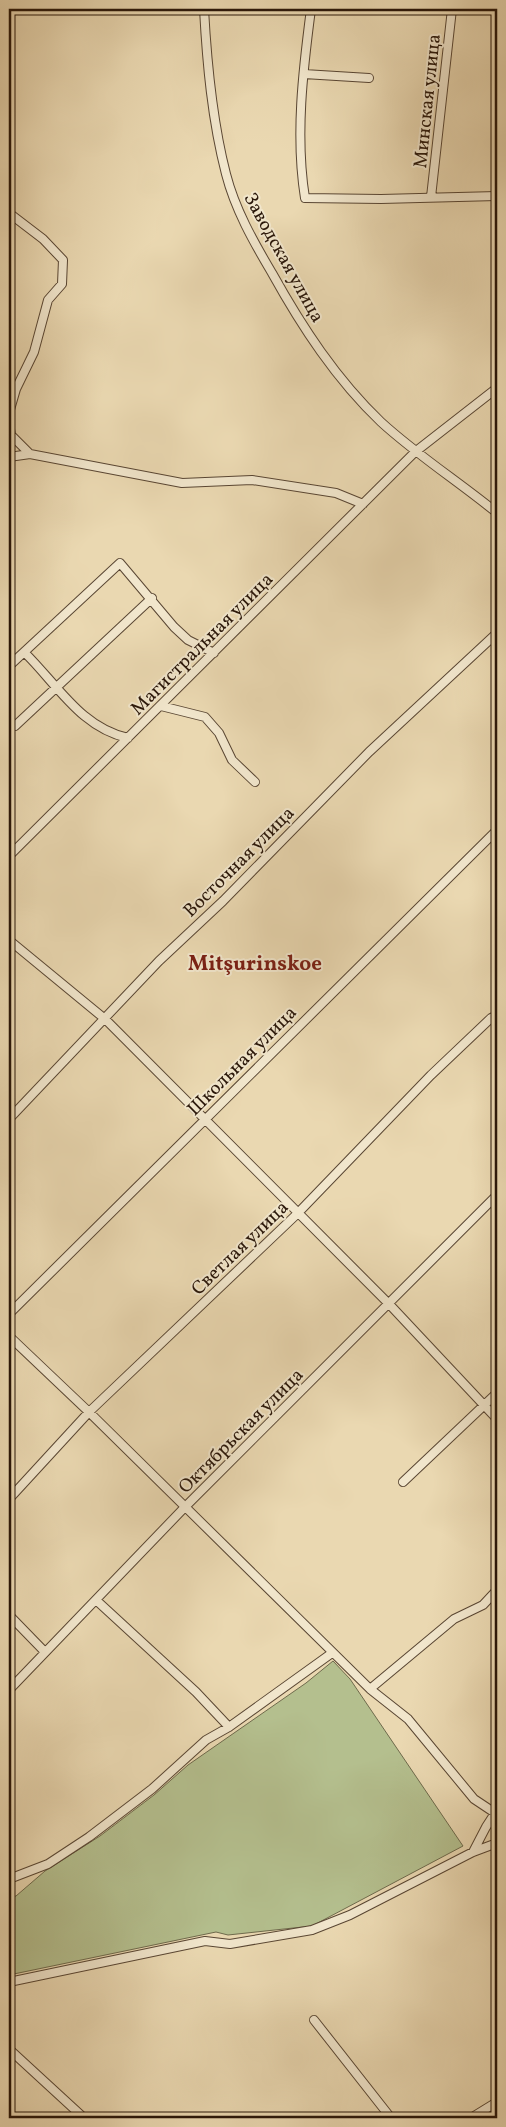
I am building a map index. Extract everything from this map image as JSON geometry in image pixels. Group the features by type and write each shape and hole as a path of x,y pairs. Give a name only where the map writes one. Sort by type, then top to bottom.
{"street":[{"name":"Заводская улица","path":"204,9 216,128 226,174 246,226 283,292 330,365 380,421 415,452 497,513"},
{"path":"311,9 301,120 301,164 306,198 381,199 497,196"},
{"name":"Минская улица","path":"431,197 452,9"},
{"path":"304,74 369,78"},
{"path":"9,213 43,239 62,260 62,284 48,300 34,352 16,389 9,413"},
{"name":"Магистральная улица","path":"9,856 415,452 497,388"},
{"path":"9,424 11,435 30,454"},
{"path":"9,457 30,454 182,483 252,480 336,494 363,504"},
{"path":"9,666 120,563 152,598 174,627 188,640 214,653"},
{"path":"15,726 152,598"},
{"name":"Восточная улица","path":"9,1119 159,961 222,901 369,752 497,633"},
{"path":"24,652 88,721 116,736 128,738"},
{"path":"161,706 205,718 219,733 232,760 256,782"},
{"name":"Школьная улица","path":"9,1314 204,1118 497,830"},
{"path":"9,940 104,1020 204,1118 390,1305 497,1419"},
{"name":"Светлая улица","path":"9,1499 89,1412 298,1214 364,1143 494,1016"},
{"name":"Октябрьская улица","path":"9,1690 44,1651 184,1508 390,1305 497,1195"},
{"path":"9,1336 89,1412 332,1653 356,1673 370,1689 408,1719 474,1799 496,1811 474,1852"},
{"path":"403,1482 497,1393"},
{"path":"370,1689 454,1619 483,1604 497,1590"},
{"path":"96,1600 196,1692 229,1728"},
{"path":"9,1615 44,1651"},
{"path":"9,1879 48,1864 89,1837 152,1790 206,1740 229,1728 332,1653"},
{"path":"9,1982 205,1940 230,1944 312,1930 350,1915 474,1852 497,1843"},
{"path":"314,2020 391,2118"},
{"path":"9,2050 84,2118"},
{"path":"471,2118 497,2102"}],"green space":[{"path":"333,1661 350,1679 463,1846 312,1926 228,1935 216,1932 9,1975 9,1898 16,1896 45,1871 100,1836 154,1795 188,1765 306,1683"}],"district":[{"name":"Mitşurinskoe","path":"255,963"}]}
